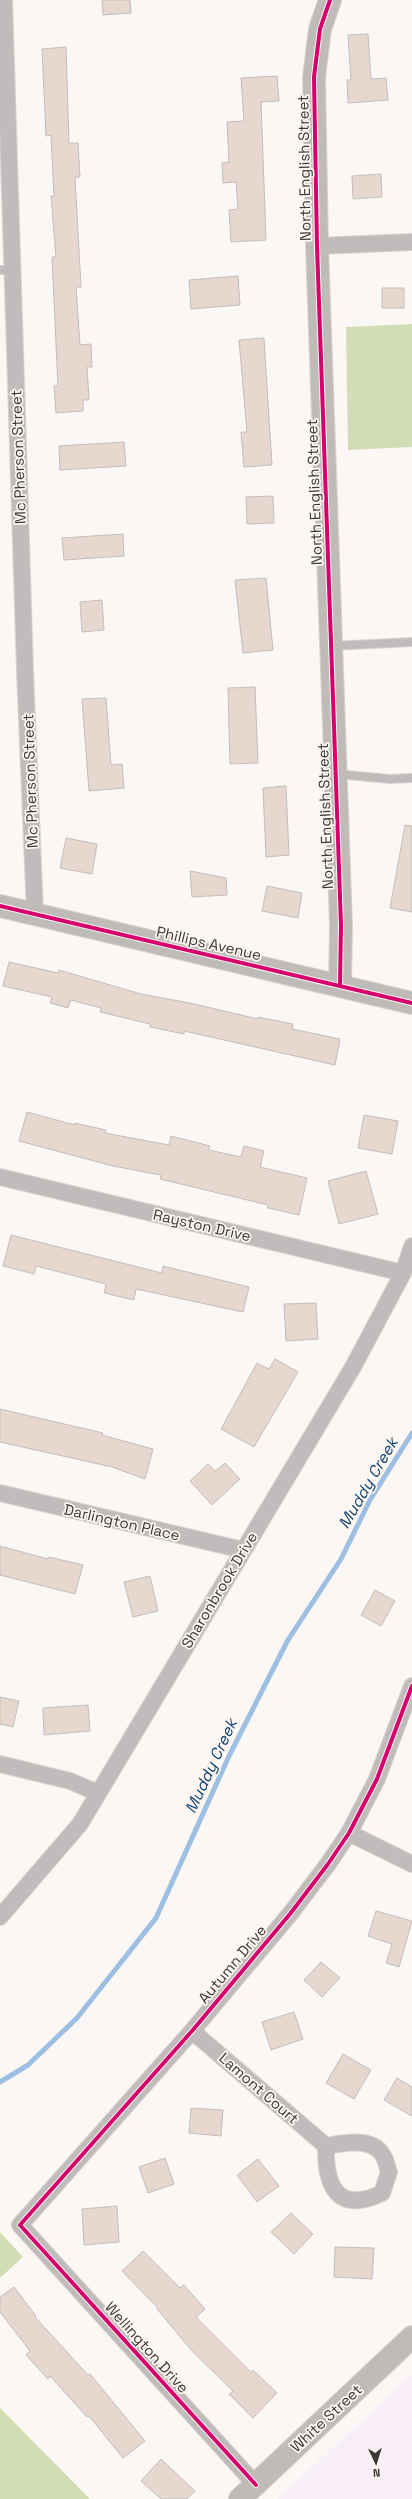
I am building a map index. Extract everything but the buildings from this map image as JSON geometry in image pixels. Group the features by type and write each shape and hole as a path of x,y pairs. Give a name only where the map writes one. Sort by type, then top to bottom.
{"street":[{"name":"Mc Pherson Street","path":"4,0 6,270 35,914"},
{"name":"North English Street","path":"330,0 320,29 314,77 317,246 341,925 340,986"},
{"path":"317,246 412,242"},
{"name":"Phillips Avenue","path":"0,906 412,1003"},
{"name":"Rayston Drive","path":"0,1178 403,1273"},
{"name":"Sharonbrook Drive","path":"0,1917 80,1824 353,1367 403,1273 412,1246"},
{"name":"Darlington Place","path":"0,1493 244,1550"},
{"name":"Autumn Drive","path":"20,2225 192,2031 290,1914 349,1833 377,1779 412,1686"},
{"path":"0,1764 70,1781 98,1793"},
{"path":"349,1833 412,1864"},
{"name":"Lamont Court","path":"192,2031 326,2146"},
{"path":"347,2142 365,2143 382,2153 390,2172 382,2193 366,2201 347,2200 335,2192 328,2178 326,2146 347,2142"},
{"name":"Wellington Drive","path":"20,2225 256,2484"},
{"name":"White Street","path":"240,2499 412,2338"}],"lane":[{"path":"332,646 412,642"},
{"path":"336,774 390,779 412,778"}],"shaded area":[{"path":"412,2374 412,2499 278,2499"}],"green space":[{"path":"412,324 412,447 348,450 346,327"},
{"path":"0,2232 23,2257 0,2278"},
{"path":"0,2408 90,2499 0,2499"}],"waterway":[{"name":"Muddy Creek","path":"0,2082 28,2065 77,2018 156,1918 229,1756 288,1640 341,1559 370,1500 412,1433"}],"cycle path":[{"path":"330,0 320,29 314,77 317,246 341,925 340,986"},
{"path":"0,906 412,1003"},
{"path":"256,2485 20,2225 192,2031 290,1914 328,1864 349,1833 377,1779 412,1686"}]}
